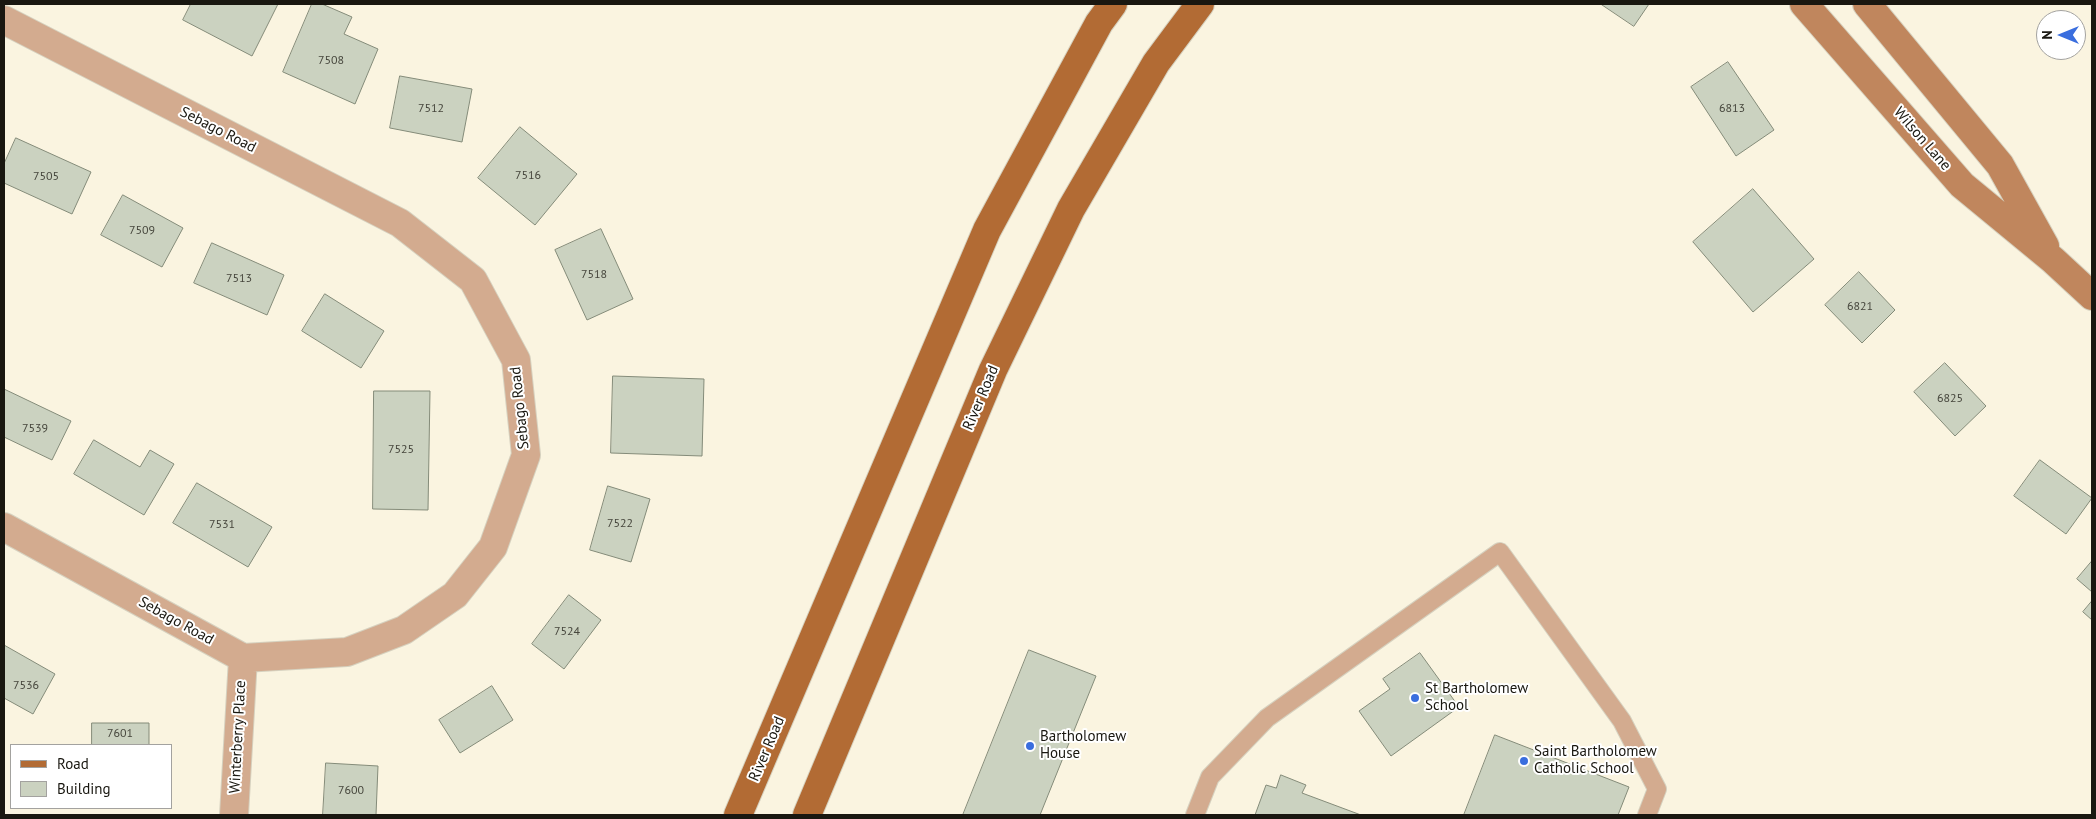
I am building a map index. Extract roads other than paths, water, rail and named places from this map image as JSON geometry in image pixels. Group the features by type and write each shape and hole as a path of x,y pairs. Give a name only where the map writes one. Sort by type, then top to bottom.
{"main road":[{"name":"River Road","path":"738,815 987,230 1099,23 1113,4"},
{"name":"River Road","path":"807,815 993,370 1071,209 1156,63 1200,4"},
{"name":"Wilson Lane","path":"1804,4 1962,186 2052,260 2092,296"},
{"name":"Wilson Lane","path":"1867,4 2000,165 2052,260"}],"street":[{"name":"Sebago Road","path":"4,20 400,223 473,280 516,360 526,455 493,547 455,595 404,630 347,652 243,658 4,527"},
{"name":"Winterberry Place","path":"234,815 243,658"}],"lane":[{"path":"1195,815 1210,777 1267,718 1500,552 1622,721 1657,789 1647,815"}],"place":[{"name":"St Bartholomew School","path":"1415,698"},
{"name":"Bartholomew House","path":"1030,746"},
{"name":"Saint Bartholomew Catholic School","path":"1524,761"}]}
